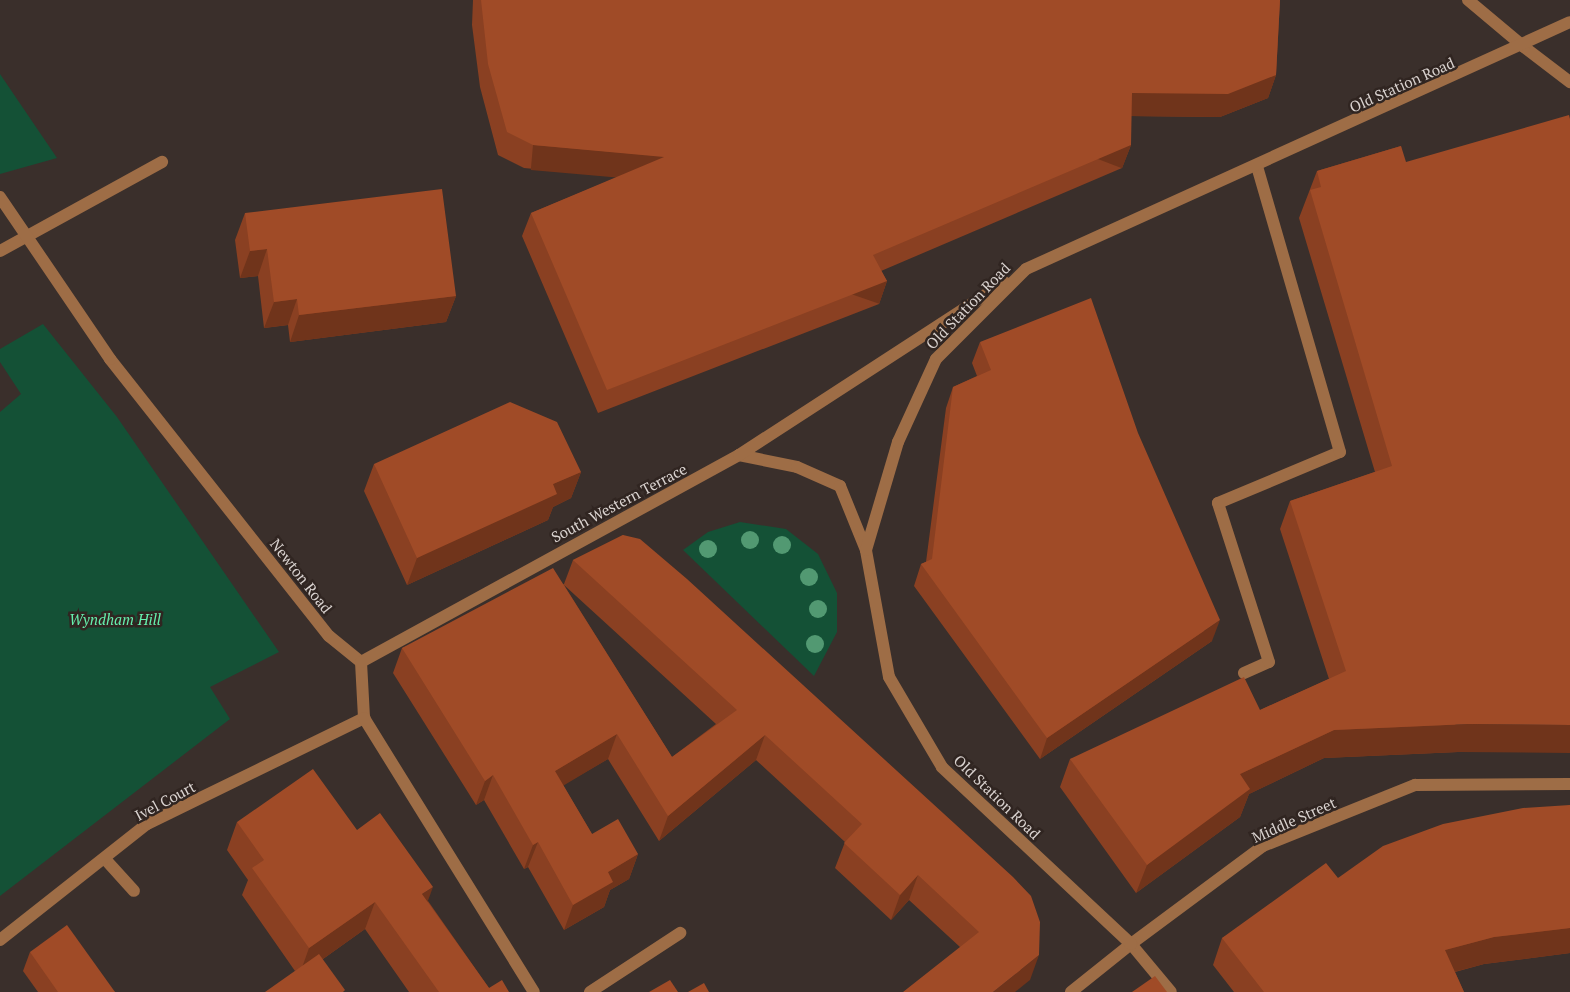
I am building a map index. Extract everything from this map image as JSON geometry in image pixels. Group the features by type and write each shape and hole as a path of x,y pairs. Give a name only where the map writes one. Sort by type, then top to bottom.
{"street":[{"path":"1468,0 1570,82"},
{"name":"Old Station Road","path":"1171,992 1131,944 942,767 889,676 866,550 898,442 936,359 1026,269 1524,47 1570,22"},
{"path":"0,251 162,162"},
{"path":"1244,673 1269,662 1218,503 1340,452 1257,166"},
{"name":"Newton Road","path":"0,197 110,359 329,636 361,662"},
{"name":"South Western Terrace","path":"361,662 739,455 1026,269"},
{"path":"739,455 797,467 840,486 866,550"},
{"path":"361,662 364,718 534,992"},
{"name":"Ivel Court","path":"0,940 147,824 364,718"},
{"name":"Middle Street","path":"1071,992 1131,944 1263,846 1415,785 1570,784"},
{"path":"105,859 134,891"},
{"path":"590,992 680,933"}],"green space":[{"path":"0,74 57,158 0,174"},
{"name":"Wyndham Hill","path":"43,324 117,417 279,652 210,687 230,719 0,896 0,412 21,394 0,362 0,349"},
{"path":"740,522 786,529 818,554 837,593 837,632 814,676 683,550 708,532"}],"building":[{"path":"481,0 1280,0 1276,75 1228,94 1132,93 1131,145 873,255 887,281 607,390 531,213 664,157 533,145 507,132 488,64"},
{"path":"1569,115 1570,725 1469,724 1334,730 1240,774 1250,789 1147,865 1070,759 1244,677 1260,710 1346,671 1290,501 1392,466 1310,190 1321,187 1317,171 1401,146 1406,162"},
{"path":"442,189 456,296 299,315 297,299 274,302 267,249 250,251 245,213"},
{"path":"1091,298 1138,433 1220,620 1047,738 921,564 932,559 953,387 991,370 980,342"},
{"path":"510,402 557,422 581,472 553,484 557,494 417,558 374,464"},
{"path":"623,535 640,539 687,579 1013,877 1031,896 1040,922 1039,955 993,992 903,992 979,932 918,875 900,895 844,843 862,824 765,735 668,816 617,734 555,771 592,834 618,819 638,854 608,872 613,882 573,905 538,842 533,845 493,775 485,781 402,648 553,568 672,757 737,710 573,560"},
{"path":"313,769 357,830 380,813 433,887 422,894 489,988 502,980 509,992 439,992 375,902 309,948 252,868 264,860 237,822"},
{"path":"1570,805 1570,928 1494,937 1445,950 1464,992 1264,992 1222,938 1326,863 1338,878 1383,846 1443,824 1523,808"},
{"path":"67,925 115,992 58,992 30,952"},
{"path":"319,954 345,990 343,992 265,992"},
{"path":"1155,976 1167,992 1132,992"},
{"path":"670,980 678,992 649,992"},
{"path":"704,983 709,992 688,992"}]}
